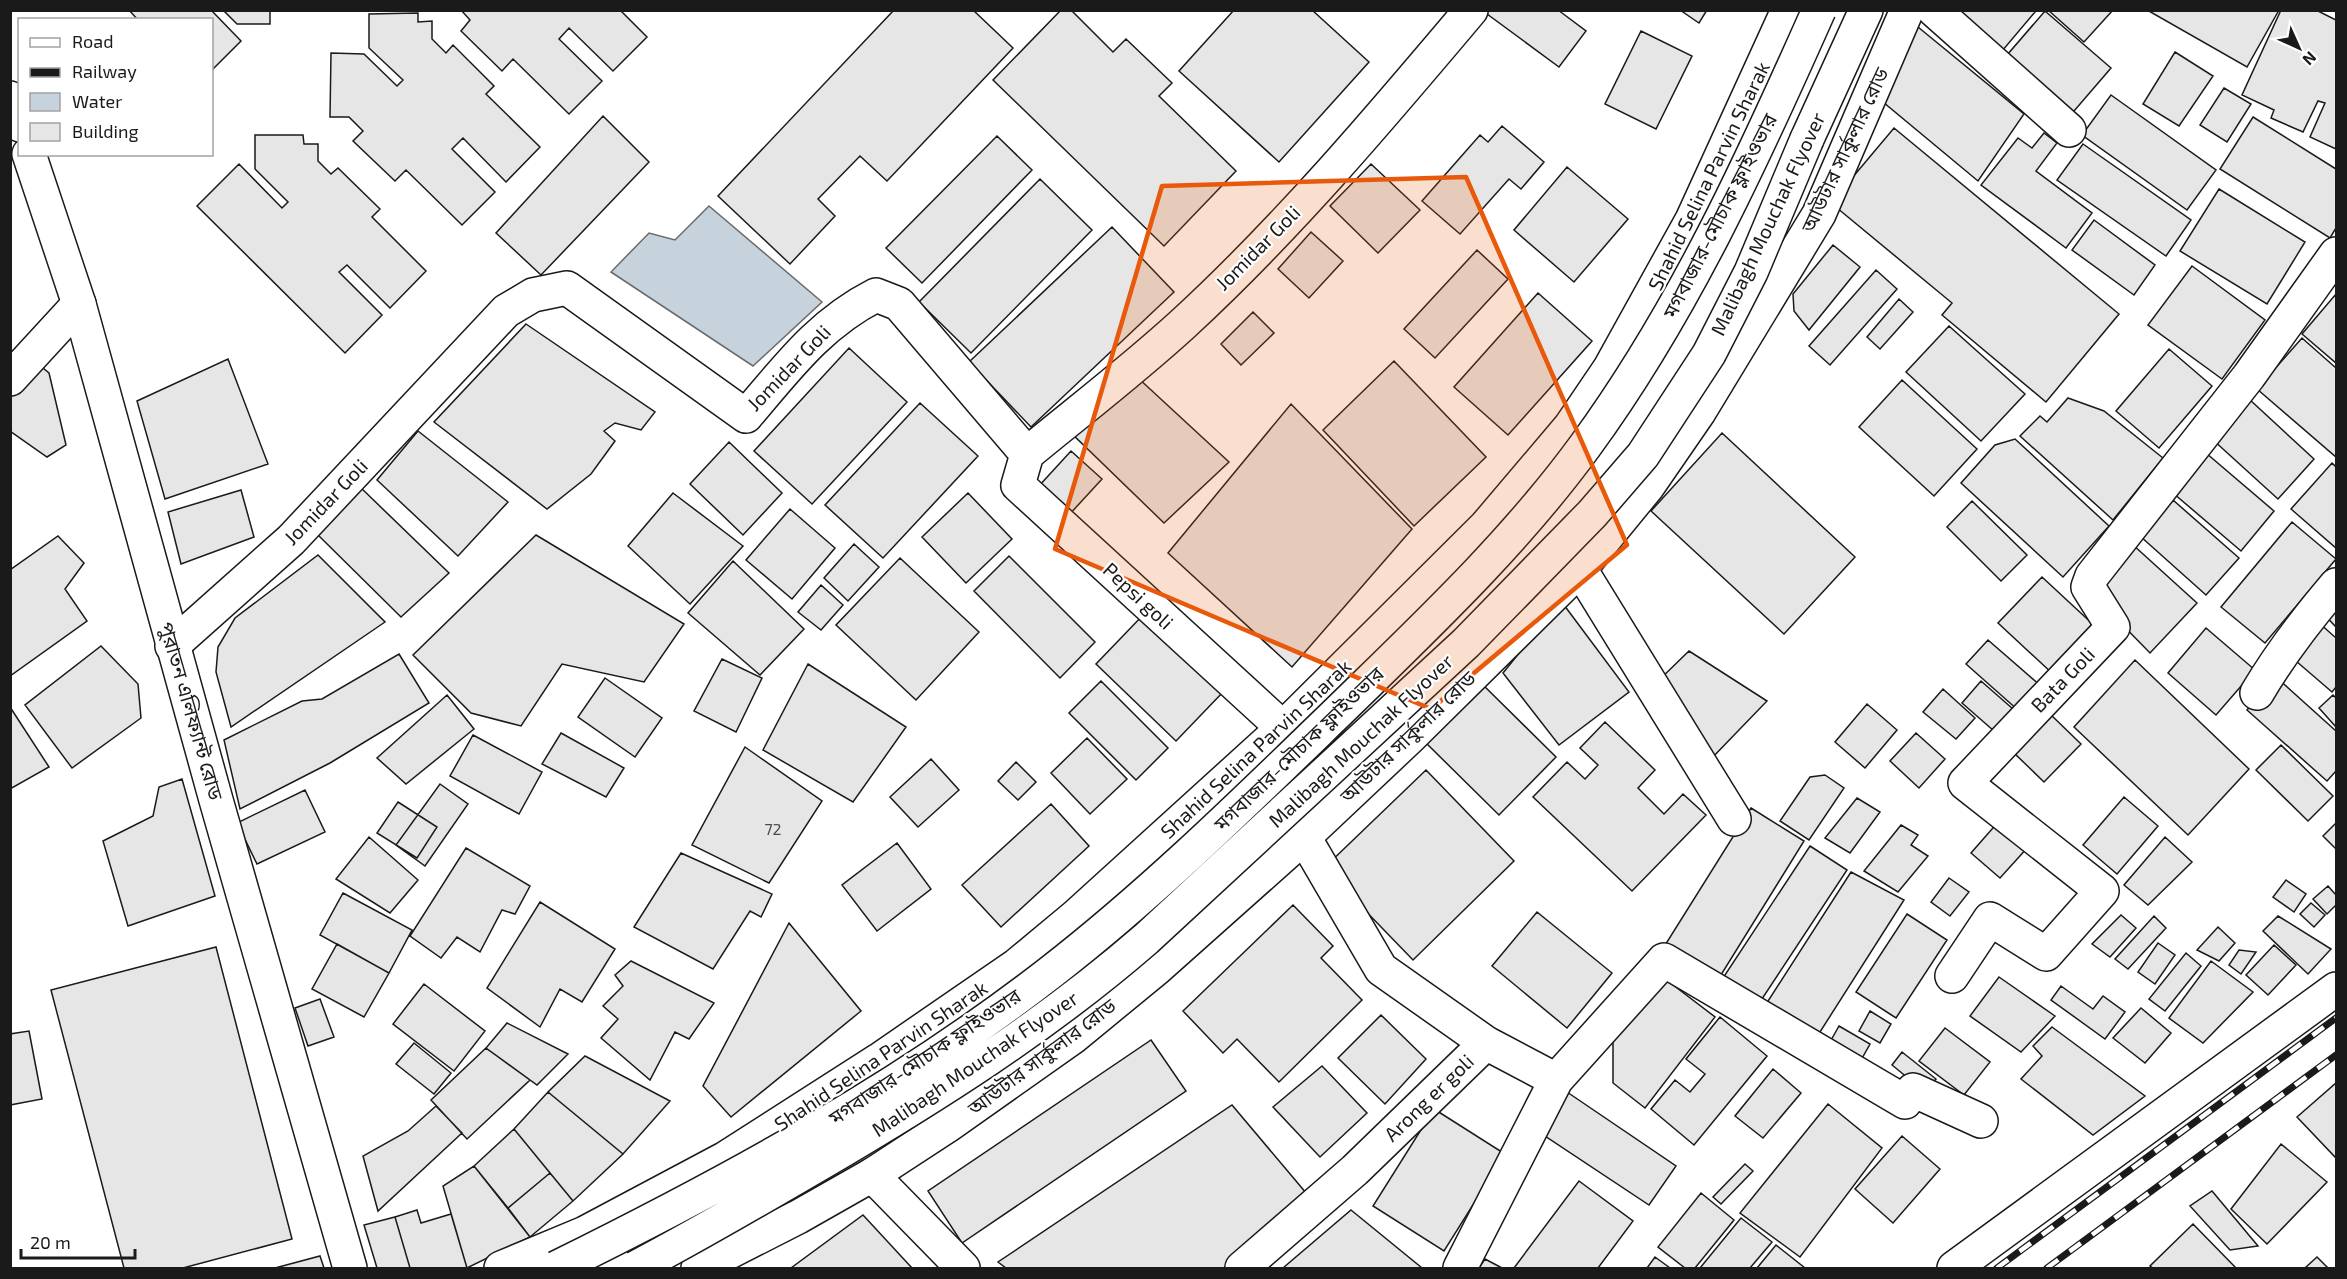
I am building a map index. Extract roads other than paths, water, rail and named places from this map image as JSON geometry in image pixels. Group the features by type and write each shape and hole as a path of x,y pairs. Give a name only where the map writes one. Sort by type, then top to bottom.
{"main road":[{"name":"Jomidar Goli","path":"172,646 291,540 506,311 533,295 567,288 746,416 804,348 849,309 876,295 899,304 1027,454 1183,323 1280,229 1395,100 1470,10"},
{"name":"Shahid Selina Parvin Sharak","path":"501,1269 585,1233 726,1158 879,1060 1017,964 1076,916 1283,728 1486,526 1570,427 1610,368 1692,220 1788,10"},
{"name":"মগবাজার-মৌচাক ফ্লাইওভার","path":"556,1269 684,1205 783,1150 960,1039 1047,976 1163,878 1423,630 1502,546 1544,497 1584,448 1636,372 1672,312 1718,227 1778,103 1819,10"},
{"name":"Malibagh Mouchak Flyover","path":"635,1269 699,1234 930,1097 1054,1015 1146,939 1466,643 1592,514 1643,455 1678,404 1709,354 1751,272 1866,10"},
{"path":"1751,272 1798,214 1823,171 1852,110 1894,10"},
{"name":"আউটার সার্কুলার রোড","path":"698,1269 872,1175 947,1126 1073,1037 1157,968 1304,837 1410,737 1580,569 1648,486 1699,412 1819,214 1907,10"},
{"path":"1934,10 2068,130"},
{"path":"10,98 18,120"},
{"name":"পুরাতন এলিফ্যান্ট রোড","path":"30,156 79,304 172,646 351,1269"},
{"name":"Bata Goli","path":"1952,976 1990,919 2046,954 2102,891 1965,783 2113,627 2088,587 2092,576 2249,375 2337,254"},
{"path":"10,379 79,304"},
{"name":"Pepsi goli","path":"1027,454 1018,485 1283,728"},
{"path":"1580,569 1734,819"},
{"path":"2257,693 2306,620 2337,585"},
{"path":"1341,669 1410,737"},
{"name":"Arong er goli","path":"1242,1269 1355,1170 1486,1043 1381,969 1304,837 1243,765"},
{"path":"1460,1269 1556,1080 1664,960 1905,1102 1913,1090 1981,1121"},
{"path":"1954,1269 2337,988"},
{"path":"1486,1043 1556,1080"},
{"path":"872,1175 963,1269"}],"water":[{"path":"709,206 822,302 753,366 611,272 649,233 675,240"}],"railway":[{"path":"1997,1268 2336,1018"},
{"path":"2047,1268 2336,1055"}]}
